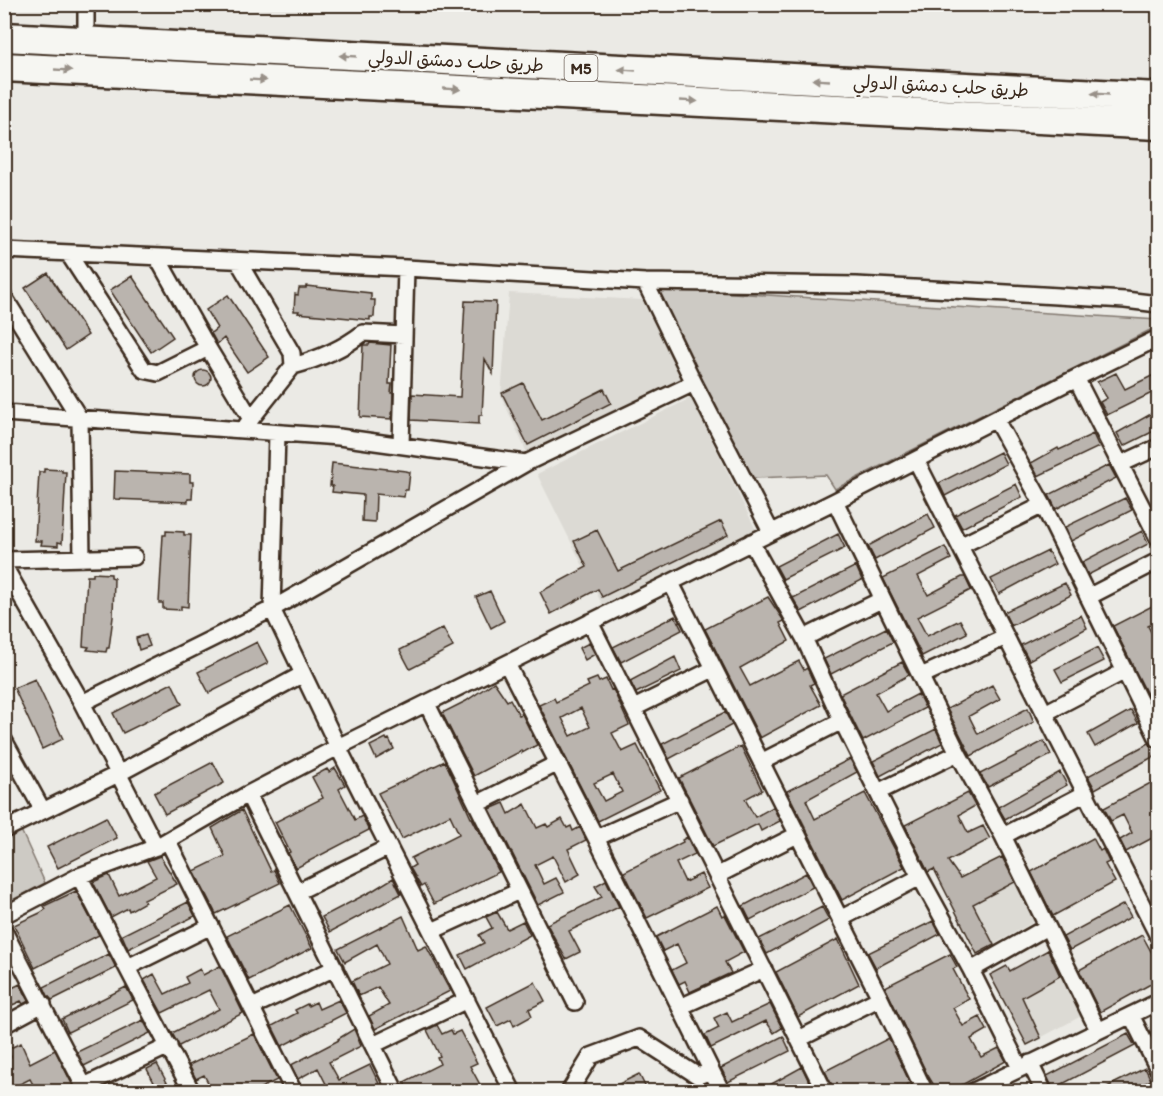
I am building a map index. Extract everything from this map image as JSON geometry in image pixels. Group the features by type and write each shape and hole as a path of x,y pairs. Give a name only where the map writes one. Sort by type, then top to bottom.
{"highway":[{"name":"طريق حلب دمشق الدولي","path":"4,37 1158,97"},
{"name":"طريق حلب دمشق الدولي","path":"4,67 1158,125"}],"street":[{"path":"86,4 86,42"},
{"path":"4,250 406,268 645,282 856,285 1125,300 1158,304"},
{"path":"68,253 144,370 158,373 208,348"},
{"path":"157,257 247,424"},
{"path":"238,261 292,353 293,366"},
{"path":"400,445 406,268"},
{"path":"645,282 771,532"},
{"path":"4,297 80,419 82,559"},
{"path":"247,424 293,366 315,360 346,346 363,333 404,335"},
{"path":"4,915 79,876 162,844 248,794 338,747 671,583 1158,338"},
{"path":"1076,378 1158,538"},
{"path":"82,703 272,609 526,463 694,383"},
{"path":"4,413 80,419 247,424 277,434 339,437 526,463"},
{"path":"996,420 1043,505 1158,739"},
{"path":"277,434 272,609 338,747 513,1092"},
{"path":"1121,464 1158,447"},
{"path":"916,460 1158,936"},
{"path":"835,501 958,753 1003,836 1098,1030"},
{"path":"960,546 1043,505"},
{"path":"751,542 804,638 842,721 920,878 1025,1065 1044,1092"},
{"path":"4,560 134,557"},
{"path":"1088,597 1158,561"},
{"path":"4,566 82,703 118,774 211,926 294,1092"},
{"path":"671,583 925,1092"},
{"path":"804,638 883,599"},
{"path":"590,622 825,1092"},
{"path":"921,676 1006,637"},
{"path":"507,664 722,1092"},
{"path":"634,708 713,669"},
{"path":"1045,713 1125,671"},
{"path":"4,830 118,774 303,674"},
{"path":"427,704 574,1002"},
{"path":"760,762 842,721"},
{"path":"4,740 43,811"},
{"path":"878,792 958,753"},
{"path":"477,804 558,763"},
{"path":"1003,836 1086,793"},
{"path":"248,794 396,1092"},
{"path":"596,838 680,800"},
{"path":"718,875 797,835"},
{"path":"297,892 389,847"},
{"path":"79,876 192,1092"},
{"path":"840,919 920,878"},
{"path":"432,931 519,891"},
{"path":"128,967 211,926"},
{"path":"971,970 1047,927"},
{"path":"4,931 86,1089 169,1046"},
{"path":"252,1006 335,968"},
{"path":"680,1007 764,969"},
{"path":"799,1040 880,998"},
{"path":"373,1045 467,1000"},
{"path":"972,1092 1158,1002"},
{"path":"4,1024 43,1004"},
{"path":"1131,1015 1158,1069"},
{"path":"569,1092 591,1056 639,1038 698,1076 711,1071"}],"shaded area":[{"path":"655,288 1158,320 1158,326 835,489 826,475 753,478"},
{"path":"509,293 642,300 683,380 528,455 501,396"},
{"path":"691,398 756,530 603,606 537,474"},
{"path":"20,828 45,883 5,904 5,835"},
{"path":"1003,857 1035,921 977,954 941,884 958,874 961,878"},
{"path":"1052,948 1087,1013 1027,1045 990,975 1007,966 1010,970"}],"building":[{"path":"48,273 88,335 66,350 25,288"},
{"path":"132,276 173,337 151,352 110,290"},
{"path":"306,286 371,293 371,300 375,300 374,317 370,317 370,320 298,313 299,311 294,311 295,294 298,295 299,288 306,288"},
{"path":"228,295 269,357 247,372 224,338 217,344 211,333 217,328 206,310"},
{"path":"465,301 496,302 493,374 485,359 482,415 479,415 479,424 411,420 412,394 460,397"},
{"path":"370,343 391,345 389,384 392,384 391,393 393,393 392,419 360,417 363,345"},
{"path":"203,370 209,372 211,378 209,384 203,386 197,384 195,378 197,372"},
{"path":"1116,373 1125,389 1158,373 1158,390 1107,415 1100,402 1107,398 1097,382"},
{"path":"523,383 542,420 604,389 611,403 528,445 502,393"},
{"path":"1158,410 1158,429 1124,446 1117,433"},
{"path":"1093,434 1099,447 1038,476 1031,463 1058,448 1059,450"},
{"path":"1000,452 1006,464 945,496 939,483"},
{"path":"332,463 410,472 408,490 405,490 404,497 376,494 375,522 362,521 363,495 332,492 333,486 330,486"},
{"path":"1109,465 1116,478 1056,509 1049,495"},
{"path":"44,469 66,472 62,543 58,542 58,546 41,545 42,541 35,541 39,472 44,472"},
{"path":"115,471 190,474 190,482 193,482 192,499 188,499 188,502 114,499"},
{"path":"1016,484 1022,497 962,528 955,515"},
{"path":"1125,498 1132,510 1071,541 1065,527"},
{"path":"928,514 935,528 875,560 868,546"},
{"path":"721,521 728,535 602,597 598,589 551,614 540,592 587,567 574,541 597,530 618,571"},
{"path":"166,531 184,532 184,535 191,535 188,607 181,606 181,610 163,609 163,603 159,603 163,535 166,535"},
{"path":"1142,531 1148,544 1088,575 1082,562"},
{"path":"838,534 845,548 783,579 776,566"},
{"path":"945,547 951,559 918,576 928,595 962,577 965,577 971,590 917,617 927,636 960,620 967,633 922,656 883,578"},
{"path":"1048,551 1055,564 999,594 991,579"},
{"path":"856,566 862,580 801,612 793,598"},
{"path":"93,573 111,574 114,578 113,617 109,648 106,652 87,650 89,647 83,646 87,576 93,576"},
{"path":"1065,583 1071,595 1011,626 1004,612"},
{"path":"490,591 504,621 491,628 476,597"},
{"path":"768,597 784,621 780,623 789,641 740,668 750,686 799,661 804,670 807,668 814,683 810,685 821,705 760,738 705,629"},
{"path":"1158,603 1158,621 1148,626 1158,646 1158,663 1149,668 1158,686 1158,700 1152,704 1113,626"},
{"path":"1081,615 1087,628 1029,660 1021,645"},
{"path":"675,616 682,630 621,662 613,647"},
{"path":"443,628 453,647 410,669 400,650"},
{"path":"886,628 893,642 831,674 824,659"},
{"path":"146,635 150,646 139,650 136,638"},
{"path":"257,642 268,663 209,693 198,672"},
{"path":"589,643 595,654 585,660 579,648"},
{"path":"1097,648 1104,661 1062,682 1055,669"},
{"path":"675,657 681,671 636,693 630,681"},
{"path":"902,662 909,675 876,693 886,711 918,694 925,708 863,741 840,694"},
{"path":"597,678 599,682 606,679 611,690 613,689 629,725 612,733 622,752 637,745 660,790 598,821 539,705 554,698 556,702 589,686 587,682","holes":["581,708 590,727 571,736 562,718","613,774 622,792 604,801 594,783"]},
{"path":"35,679 63,739 42,749 14,688"},
{"path":"494,682 507,701 510,699 519,715 522,714 537,745 474,776 442,713 466,701"},
{"path":"172,683 182,704 123,733 113,713"},
{"path":"992,685 1000,699 969,716 978,734 1028,708 1034,722 971,756 947,709"},
{"path":"1131,710 1138,723 1095,747 1088,734"},
{"path":"725,712 732,725 669,759 662,744"},
{"path":"936,729 942,743 880,776 873,761"},
{"path":"386,738 389,739 394,749 376,759 370,746"},
{"path":"1044,741 1051,755 988,787 980,774"},
{"path":"1149,743 1158,749 1158,754 1095,789 1088,776"},
{"path":"741,746 762,790 745,799 755,817 773,807 780,821 761,831 758,824 713,846 679,778"},
{"path":"850,759 857,772 806,800 815,819 865,793 904,867 842,900 787,791"},
{"path":"445,761 499,872 434,904 424,885 421,887 410,868 415,865 411,858 459,834 450,815 402,839 378,793"},
{"path":"213,762 224,783 165,814 154,793"},
{"path":"335,768 345,785 339,789 355,820 362,816 369,830 296,868 275,822 323,798 312,777 327,769 329,772"},
{"path":"1060,772 1067,785 1005,819 998,807"},
{"path":"1158,779 1158,835 1126,852 1120,840 1132,833 1123,815 1111,821 1104,808"},
{"path":"968,793 975,806 959,815 968,833 983,826 990,839 948,861 960,878 1002,857 1015,882 973,904 994,945 977,954 934,869 928,872 905,825"},
{"path":"504,803 509,814 525,804 537,828 546,824 548,827 562,819 567,828 571,826 573,831 580,827 586,840 568,849 580,874 566,882 553,856 535,865 544,884 556,878 564,892 538,905 490,809"},
{"path":"242,810 271,871 274,870 280,883 216,914 194,871 225,856 212,828"},
{"path":"106,817 117,838 58,868 47,847"},
{"path":"687,837 695,854 676,863 685,882 701,874 708,888 647,918 624,872 683,842 682,840"},
{"path":"1093,838 1100,851 1103,849 1109,862 1105,864 1115,882 1053,916 1031,872"},
{"path":"160,856 177,884 144,900 145,902 129,911 128,908 111,917 93,882 109,875 119,896 156,877 147,861"},
{"path":"806,873 813,887 750,920 743,906"},
{"path":"393,878 401,894 330,932 322,917"},
{"path":"606,880 619,907 569,931 580,952 566,959 547,924 602,897 595,886"},
{"path":"76,891 99,935 35,968 14,925 40,913 46,909 44,906"},
{"path":"188,902 195,916 128,949 122,935"},
{"path":"1124,904 1131,917 1070,950 1063,937"},
{"path":"290,905 312,948 249,980 227,936"},
{"path":"717,906 722,916 725,915 744,952 725,962 731,973 690,992 685,981 679,984 672,970 686,963 677,944 663,951 656,937"},
{"path":"822,907 829,920 767,954 759,939"},
{"path":"497,912 507,929 523,921 530,935 467,969 460,955 484,943 479,935 492,928 486,917"},
{"path":"403,916 418,950 426,946 450,991 375,1029 369,1016 389,1005 378,987 359,996 352,981 387,964 377,944 345,962 338,949"},
{"path":"933,921 940,934 876,968 868,953"},
{"path":"1142,935 1158,964 1158,980 1100,1012 1079,970"},
{"path":"838,939 859,984 798,1017 776,972"},
{"path":"1048,950 1060,976 1022,997 1041,1038 1027,1045 990,975 1007,966 1010,971"},
{"path":"109,954 116,968 52,1000 48,996 44,987"},
{"path":"950,954 957,967 953,969 969,999 953,1008 963,1026 980,1017 987,1030 971,1039 981,1057 999,1048 1006,1061 949,1092 938,1092 885,987"},
{"path":"220,966 243,1013 179,1046 172,1033 219,1009 209,990 162,1013 144,980 154,974 165,994 188,983 185,977 200,969 203,975"},
{"path":"535,982 545,1001 529,1009 532,1016 514,1026 511,1019 497,1026 487,1007"},
{"path":"20,984 29,1001 23,1004 21,1001 4,1009 4,992"},
{"path":"126,987 133,1000 68,1032 62,1019"},
{"path":"339,1000 346,1013 282,1046 272,1026 297,1013 295,1010 307,1004 308,1006 316,1002 319,1009"},
{"path":"770,1004 782,1028 774,1033 766,1021 711,1048 705,1035 719,1028 714,1018 727,1012 732,1022"},
{"path":"143,1020 150,1033 84,1066 77,1052"},
{"path":"437,1025 442,1034 451,1030 453,1034 460,1031 477,1063 470,1066 484,1092 409,1092 404,1082 440,1064 437,1057 440,1056 427,1030"},
{"path":"354,1029 361,1046 329,1062 339,1080 370,1065 383,1092 317,1092 327,1086 318,1068 298,1079 291,1065 339,1040"},
{"path":"254,1034 277,1080 253,1092 213,1092 204,1075 196,1079 189,1065"},
{"path":"1128,1034 1135,1046 1053,1089 1047,1076"},
{"path":"783,1036 790,1051 728,1082 721,1068"},
{"path":"889,1038 910,1083 894,1092 835,1092 825,1071"},
{"path":"21,1043 30,1063 55,1050 76,1092 37,1092 30,1079 4,1092 4,1075 11,1071 6,1060 11,1057 8,1049"},
{"path":"157,1064 172,1092 159,1092 147,1069"},
{"path":"802,1067 814,1092 757,1092"},
{"path":"1145,1068 1151,1080 1130,1092 1097,1092"},
{"path":"639,1074 648,1092 603,1092"}]}
